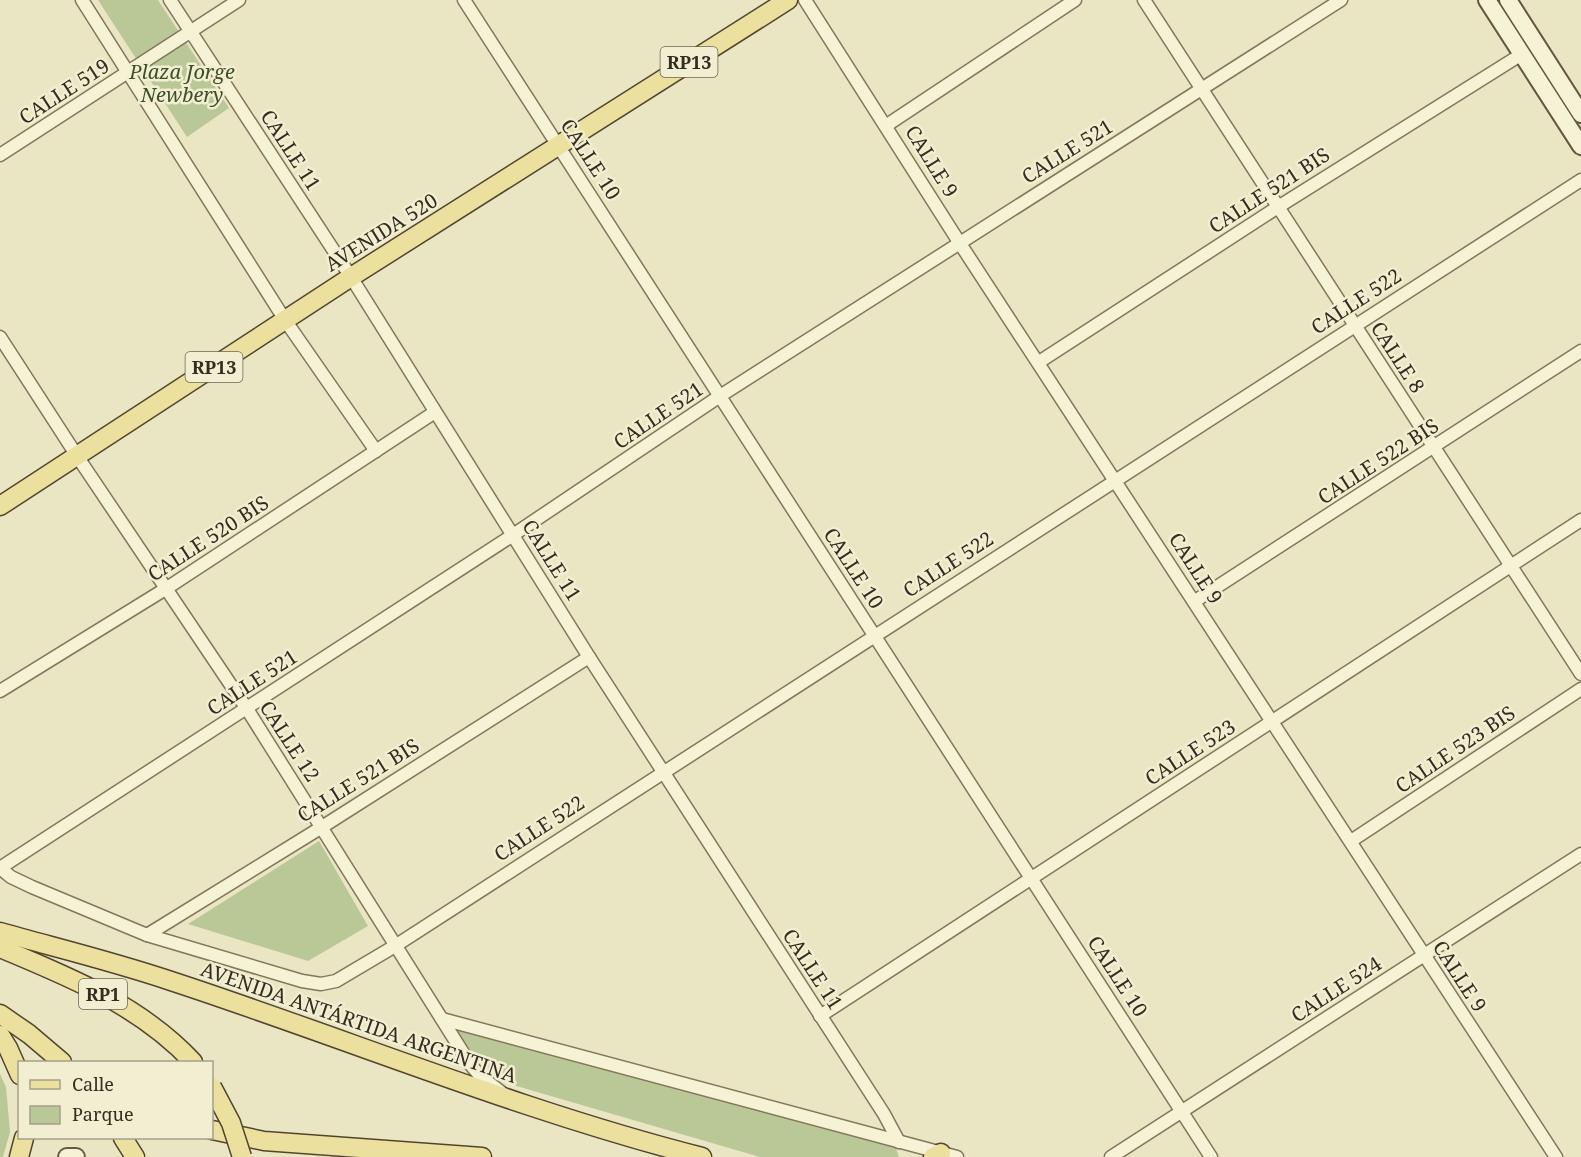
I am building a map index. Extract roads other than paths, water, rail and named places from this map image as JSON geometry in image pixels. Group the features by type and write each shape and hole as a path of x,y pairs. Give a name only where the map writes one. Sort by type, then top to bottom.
{"main road":[{"name":"AVENIDA 520","path":"0,506 285,320 788,0"},
{"path":"1487,0 1581,146"},
{"path":"1508,0 1581,114"},
{"name":"AVENIDA ANTÁRTIDA ARGENTINA","path":"0,932 169,980 512,1100 650,1144 702,1157"},
{"name":"RP1","path":"0,948 63,974 115,1001 158,1029 192,1061"},
{"path":"0,1014 29,1034 61,1061"},
{"path":"0,1035 18,1070"},
{"path":"213,1089 231,1123 242,1157"},
{"path":"213,1130 264,1141 482,1157"},
{"path":"19,1157 24,1139"},
{"path":"124,1139 135,1157"},
{"path":"67,1157 76,1157"}],"street":[{"path":"82,0 285,320 376,451"},
{"name":"CALLE 11","path":"170,0 351,278 589,657 884,1114 899,1142"},
{"name":"CALLE 519","path":"0,155 239,0"},
{"name":"CALLE 10","path":"464,0 1211,1157"},
{"name":"CALLE 9","path":"805,0 887,125 959,242 1040,362 1115,481 1352,841 1423,956 1556,1157"},
{"path":"887,125 1075,0"},
{"name":"CALLE 8","path":"1144,0 1581,675"},
{"name":"CALLE 521","path":"0,868 247,710 720,396 1341,0"},
{"name":"CALLE 521 BIS","path":"1040,362 1278,207 1522,54"},
{"name":"CALLE 522","path":"336,981 395,946 1581,180"},
{"name":"CALLE 12","path":"0,337 247,710 395,946 480,1076 512,1100"},
{"name":"CALLE 522 BIS","path":"1195,601 1581,351"},
{"name":"CALLE 520 BIS","path":"0,691 167,588 435,412"},
{"name":"CALLE 523","path":"820,1016 1581,520"},
{"name":"CALLE 521 BIS","path":"147,935 589,657"},
{"name":"CALLE 523 BIS","path":"1352,841 1581,689"},
{"name":"CALLE 524","path":"1112,1157 1581,854"},
{"name":"AVENIDA ANTÁRTIDA ARGENTINA","path":"0,868 11,877 32,888 147,935 302,981 321,984 336,981"},
{"name":"AVENIDA ANTÁRTIDA ARGENTINA","path":"442,1018 944,1156"}],"park label":[{"name":"Plaza Jorge Newbery","path":"182,82"}]}
